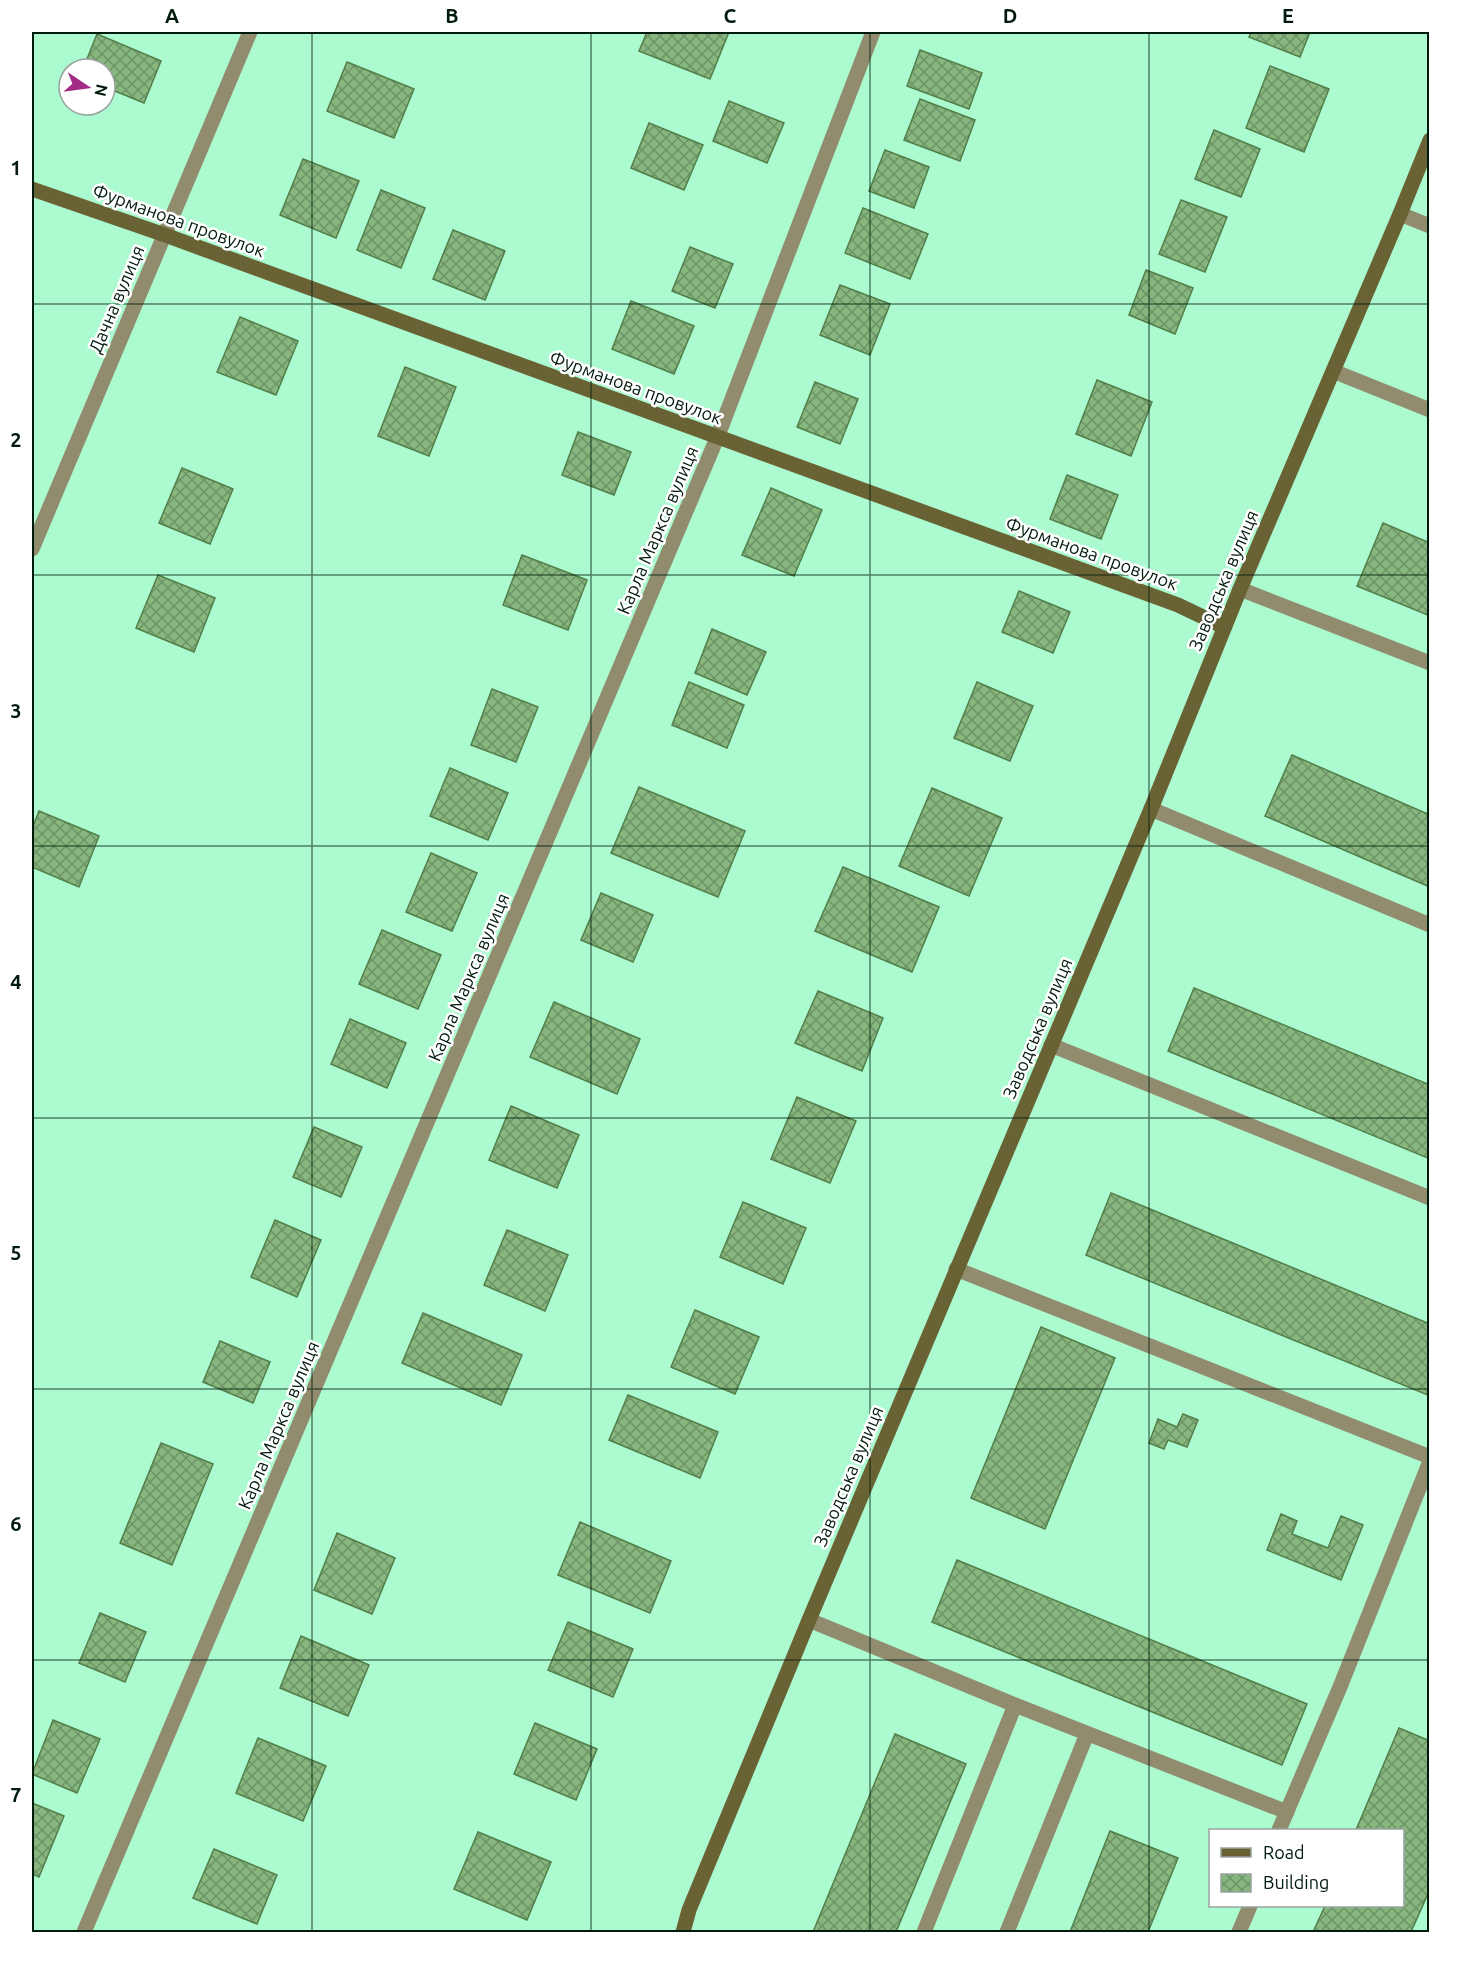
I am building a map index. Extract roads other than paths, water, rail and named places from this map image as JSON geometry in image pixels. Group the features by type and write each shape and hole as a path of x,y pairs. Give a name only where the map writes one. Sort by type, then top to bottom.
{"street":[{"name":"Дачна вулиця","path":"32,549 250,32"},
{"name":"Карла Маркса вулиця","path":"84,1932 717,438 873,32"},
{"name":"Заводська вулиця","path":"682,1932 693,1899 809,1620 1430,141"},
{"name":"Фурманова провулок","path":"32,189 165,235 1178,605 1224,627"},
{"path":"1400,214 1430,226"},
{"path":"1333,371 1430,410"},
{"path":"1240,589 1430,663"},
{"path":"1151,809 1430,925"},
{"path":"1051,1044 1430,1198"},
{"path":"956,1269 1430,1459 1340,1687 1279,1829"},
{"path":"809,1620 1087,1734 1287,1812"},
{"path":"924,1932 1015,1705"},
{"path":"1006,1932 1087,1734"},
{"path":"1239,1932 1249,1907"}]}
